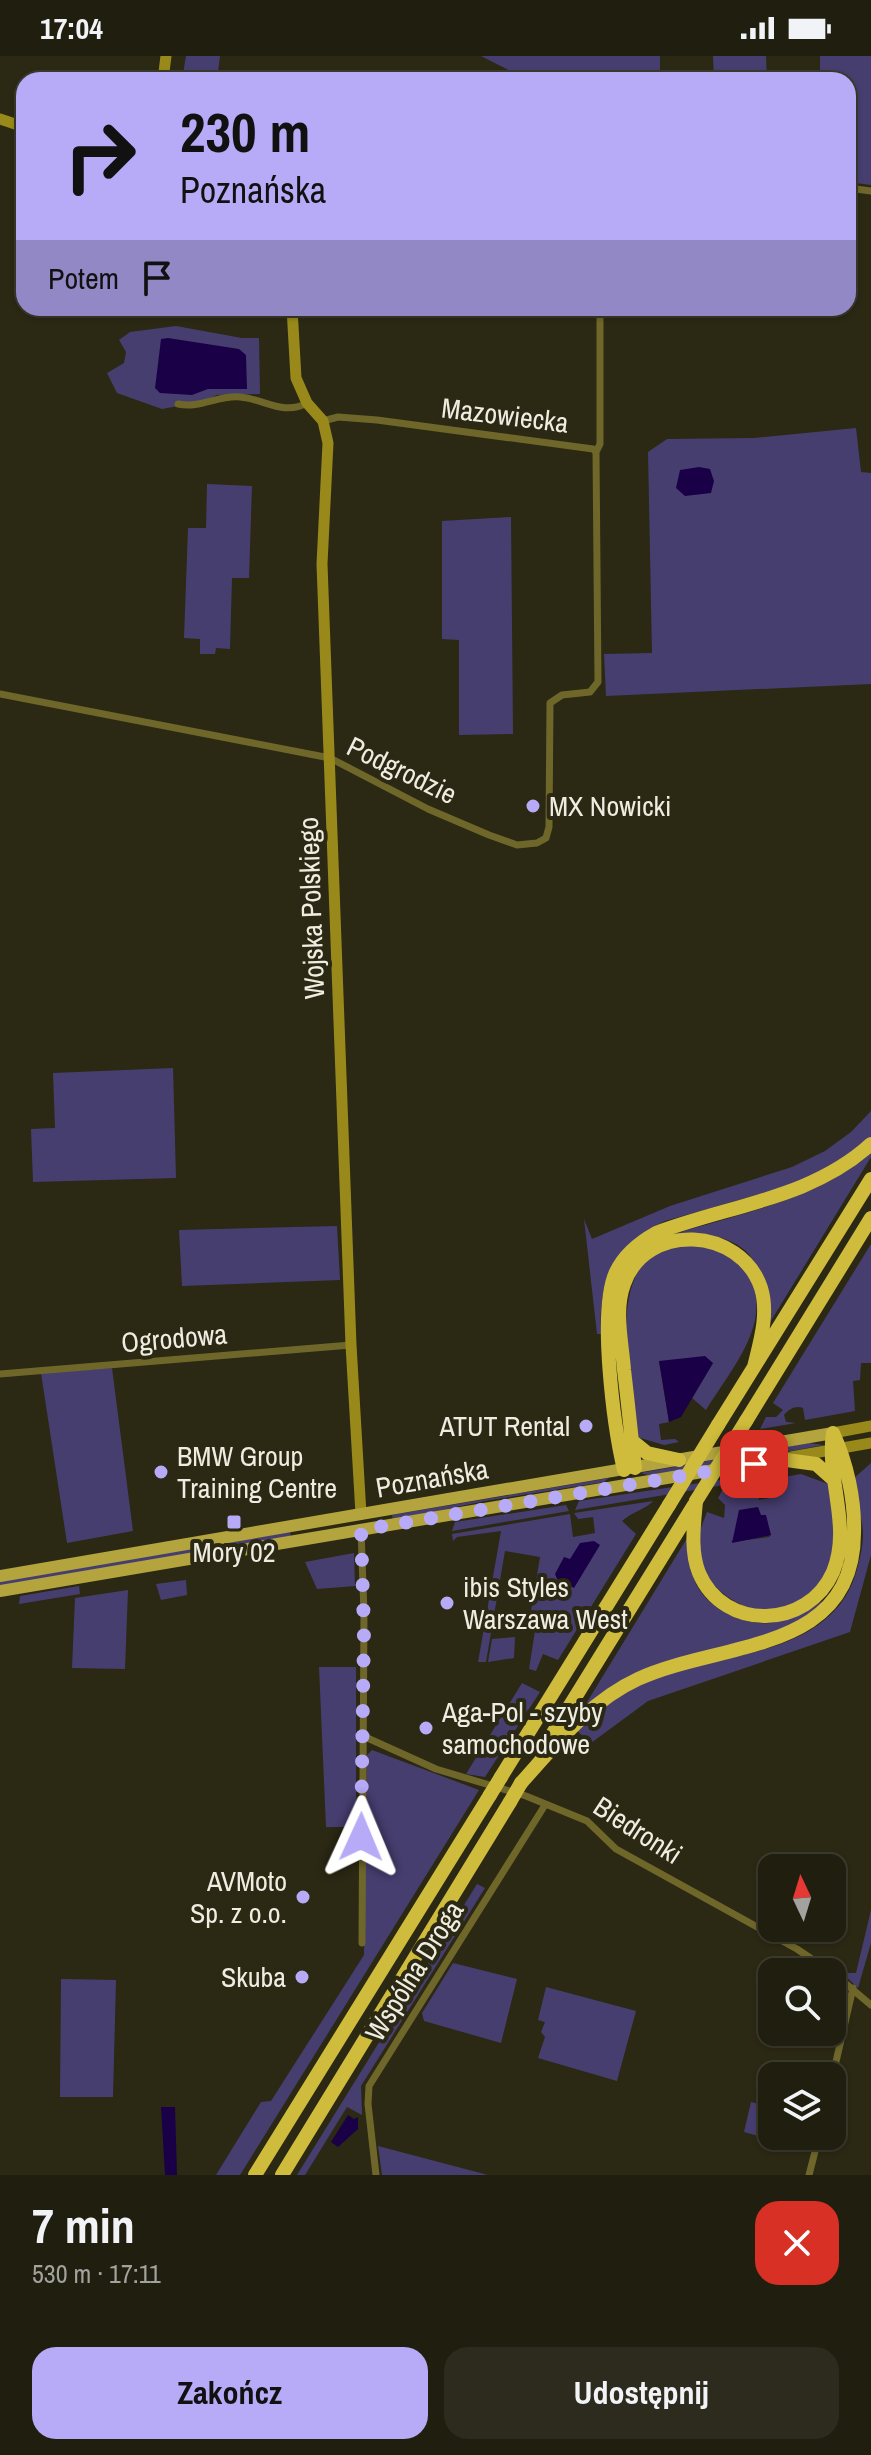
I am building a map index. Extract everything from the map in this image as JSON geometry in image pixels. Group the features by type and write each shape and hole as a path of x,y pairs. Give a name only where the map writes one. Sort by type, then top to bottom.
{"highway":[{"path":"629,1469 618,1442 608,1329 611,1288 622,1262 639,1244 656,1233 808,1185 845,1165 871,1144"},
{"path":"255,2175 871,1179"},
{"path":"282,2175 871,1218"},
{"path":"629,1469 631,1440 620,1304 624,1284 633,1268 652,1248 668,1242 697,1239 720,1244 746,1262 756,1275 765,1309 754,1367"},
{"path":"696,1501 695,1560 712,1594 727,1607 758,1617 780,1616 796,1611 823,1590 833,1572 841,1540 834,1480 836,1450 833,1433"},
{"path":"631,1440 647,1453 679,1460"},
{"path":"521,1783 573,1726 618,1690 662,1669 794,1632 820,1616 832,1604 849,1571 854,1544 853,1512 845,1462 836,1450"},
{"path":"779,1459 816,1464 834,1480"}],"main road":[{"name":"Poznańska","path":"0,1576 833,1433"},
{"name":"Poznańska","path":"0,1591 779,1459"},
{"path":"629,1469 632,1485"}],"street":[{"path":"292,316 296,378 307,403 323,421"},
{"path":"596,452 600,444 600,316"},
{"path":"178,404 200,405 217,398 241,397 283,408 297,409 307,403"},
{"name":"Mazowiecka","path":"323,421 338,417 377,420 593,449 596,452 598,682"},
{"name":"Wojska Polskiego","path":"323,421 328,443 322,564 351,1345 361,1514"},
{"name":"Podgrodzie","path":"0,694 330,758 428,809 517,845 537,843 546,838 549,827 550,703 562,695 590,692 598,682"},
{"name":"Ogrodowa","path":"0,1374 351,1345"},
{"name":"Poznańska","path":"833,1433 871,1426"},
{"name":"Poznańska","path":"779,1459 871,1443"},
{"path":"361,1530 362,1943"},
{"name":"Biedronki","path":"363,1736 436,1769 526,1796 587,1821 616,1849 809,1958"},
{"name":"Wspólna Droga","path":"376,2175 368,2104 369,2086 545,1805"},
{"name":"Biedronki","path":"846,1983 871,2005"},
{"path":"836,2062 853,1988"},
{"path":"809,2175 815,2150"}],"shaded area":[{"path":"186,56 220,56 218,72 183,72"},
{"path":"481,56 660,56 660,72 512,72"},
{"path":"713,56 766,56 767,72 714,72"},
{"path":"820,56 871,56 871,185 856,183 856,72 820,72"},
{"path":"176,326 242,338 259,338 260,394 217,395 200,402 162,409 117,393 107,373 124,363 126,352 119,340 130,332"},
{"path":"161,339 239,349 246,355 247,389 208,389 192,395 160,393 155,388"},
{"path":"856,428 861,472 871,473 871,684 606,696 604,654 652,653 648,452 667,439 754,438"},
{"path":"710,469 714,481 711,493 685,496 676,488 680,470"},
{"path":"207,484 252,486 249,578 232,578 230,649 216,648 215,654 200,654 200,639 184,638 188,528 206,528"},
{"path":"511,517 513,734 459,735 459,640 442,639 442,521"},
{"path":"173,1068 176,1178 33,1182 31,1129 55,1128 53,1073"},
{"path":"871,1111 871,1138 836,1166 795,1184 665,1221 633,1241 613,1266 606,1281 601,1334 597,1334 584,1219 592,1239 670,1206 792,1167 825,1151 851,1132"},
{"path":"871,1152 871,1157 769,1324 759,1274 751,1257 743,1249 710,1235 675,1234 804,1193 851,1168"},
{"path":"337,1226 340,1280 182,1286 179,1230"},
{"path":"697,1243 728,1254 745,1270 756,1298 756,1315 745,1348 706,1410 692,1398 713,1363 659,1361 669,1422 659,1424 661,1440 675,1439 679,1442 664,1445 637,1437 626,1342 630,1293 637,1273 655,1253"},
{"path":"871,1244 871,1363 861,1363 860,1380 853,1381 855,1411 805,1420 803,1408 795,1407 784,1415 786,1422 796,1423 760,1429 766,1417 776,1417 783,1410 773,1403"},
{"path":"705,1356 713,1363 681,1417 669,1422 659,1361"},
{"path":"112,1368 133,1531 67,1543 41,1373"},
{"path":"809,1443 824,1445 653,1476 640,1473"},
{"path":"871,1463 871,1555 850,1632 648,1701 591,1743 577,1731 619,1696 644,1683 670,1673 778,1645 825,1620 843,1601 855,1576 863,1534 853,1479"},
{"path":"801,1474 831,1485 835,1522 833,1559 822,1580 792,1605 769,1612 750,1610 716,1587 701,1562 698,1542 707,1512 724,1518 725,1505 718,1498 723,1489 755,1483 759,1500 779,1496 777,1480 760,1481","holes":["759,1513 771,1535 769,1537 731,1542"]},
{"path":"747,1476 754,1480 575,1510 579,1501"},
{"path":"609,1478 604,1482 393,1520 392,1515"},
{"path":"653,1501 622,1521 636,1534 558,1660 543,1654 536,1671 529,1669 535,1631 528,1629 540,1557 505,1551 486,1662 478,1662 501,1531 457,1537 453,1541 452,1534 570,1514 573,1537 595,1533 593,1517 578,1519 574,1513"},
{"path":"566,1505 569,1511 452,1531 455,1522"},
{"path":"758,1507 761,1515 766,1515 771,1535 732,1543 739,1510"},
{"path":"290,1532 291,1537 0,1587 0,1581"},
{"path":"689,1535 689,1562 700,1591 720,1610 732,1616 758,1623 779,1622 801,1614 828,1597 803,1620 775,1632 645,1669 618,1684 581,1712"},
{"path":"594,1541 600,1545 574,1588 557,1579 555,1574 564,1557 570,1559 580,1543"},
{"path":"354,1553 355,1586 317,1589 305,1562"},
{"path":"186,1580 187,1595 161,1600 156,1584"},
{"path":"79,1586 80,1594 19,1604 20,1596"},
{"path":"128,1590 125,1669 72,1668 75,1598"},
{"path":"515,1637 514,1658 488,1662 492,1639"},
{"path":"319,1667 356,1667 356,1817 352,1827 326,1827"},
{"path":"522,1683 540,1692 485,1777 466,1774"},
{"path":"372,1750 479,1790 240,2175 216,2175 261,2102 271,2101 364,1955 367,1755"},
{"path":"477,1884 485,1888 361,2086 362,2115 347,2107 305,2175 297,2175"},
{"path":"871,1910 871,1943 858,1988 846,1977 846,1973 856,1973"},
{"path":"453,1963 517,1979 501,2043 424,2021 422,2013"},
{"path":"61,1979 116,1980 113,2097 60,2097"},
{"path":"546,1987 636,2011 617,2081 538,2058 545,2037 541,2032 545,2022 538,2020"},
{"path":"751,2102 758,2104 758,2136 744,2132"},
{"path":"161,2107 175,2107 177,2175 165,2175"},
{"path":"348,2115 354,2119 358,2117 358,2129 338,2147 331,2142"},
{"path":"378,2146 488,2175 382,2175"}],"place":[{"name":"MX Nowicki","path":"533,806"},
{"name":"ATUT Rental","path":"586,1426"},
{"name":"BMW Group Training Centre","path":"161,1472"},
{"name":"Mory 02","path":"234,1522"},
{"name":"ibis Styles Warszawa West","path":"447,1603"},
{"name":"Aga-Pol - szyby samochodowe","path":"426,1728"},
{"name":"AVMoto Sp. z o.o.","path":"303,1897"},
{"name":"Skuba","path":"302,1977"}],"route":[{"path":"361,1837 364,1630 361,1530 754,1464"}]}
